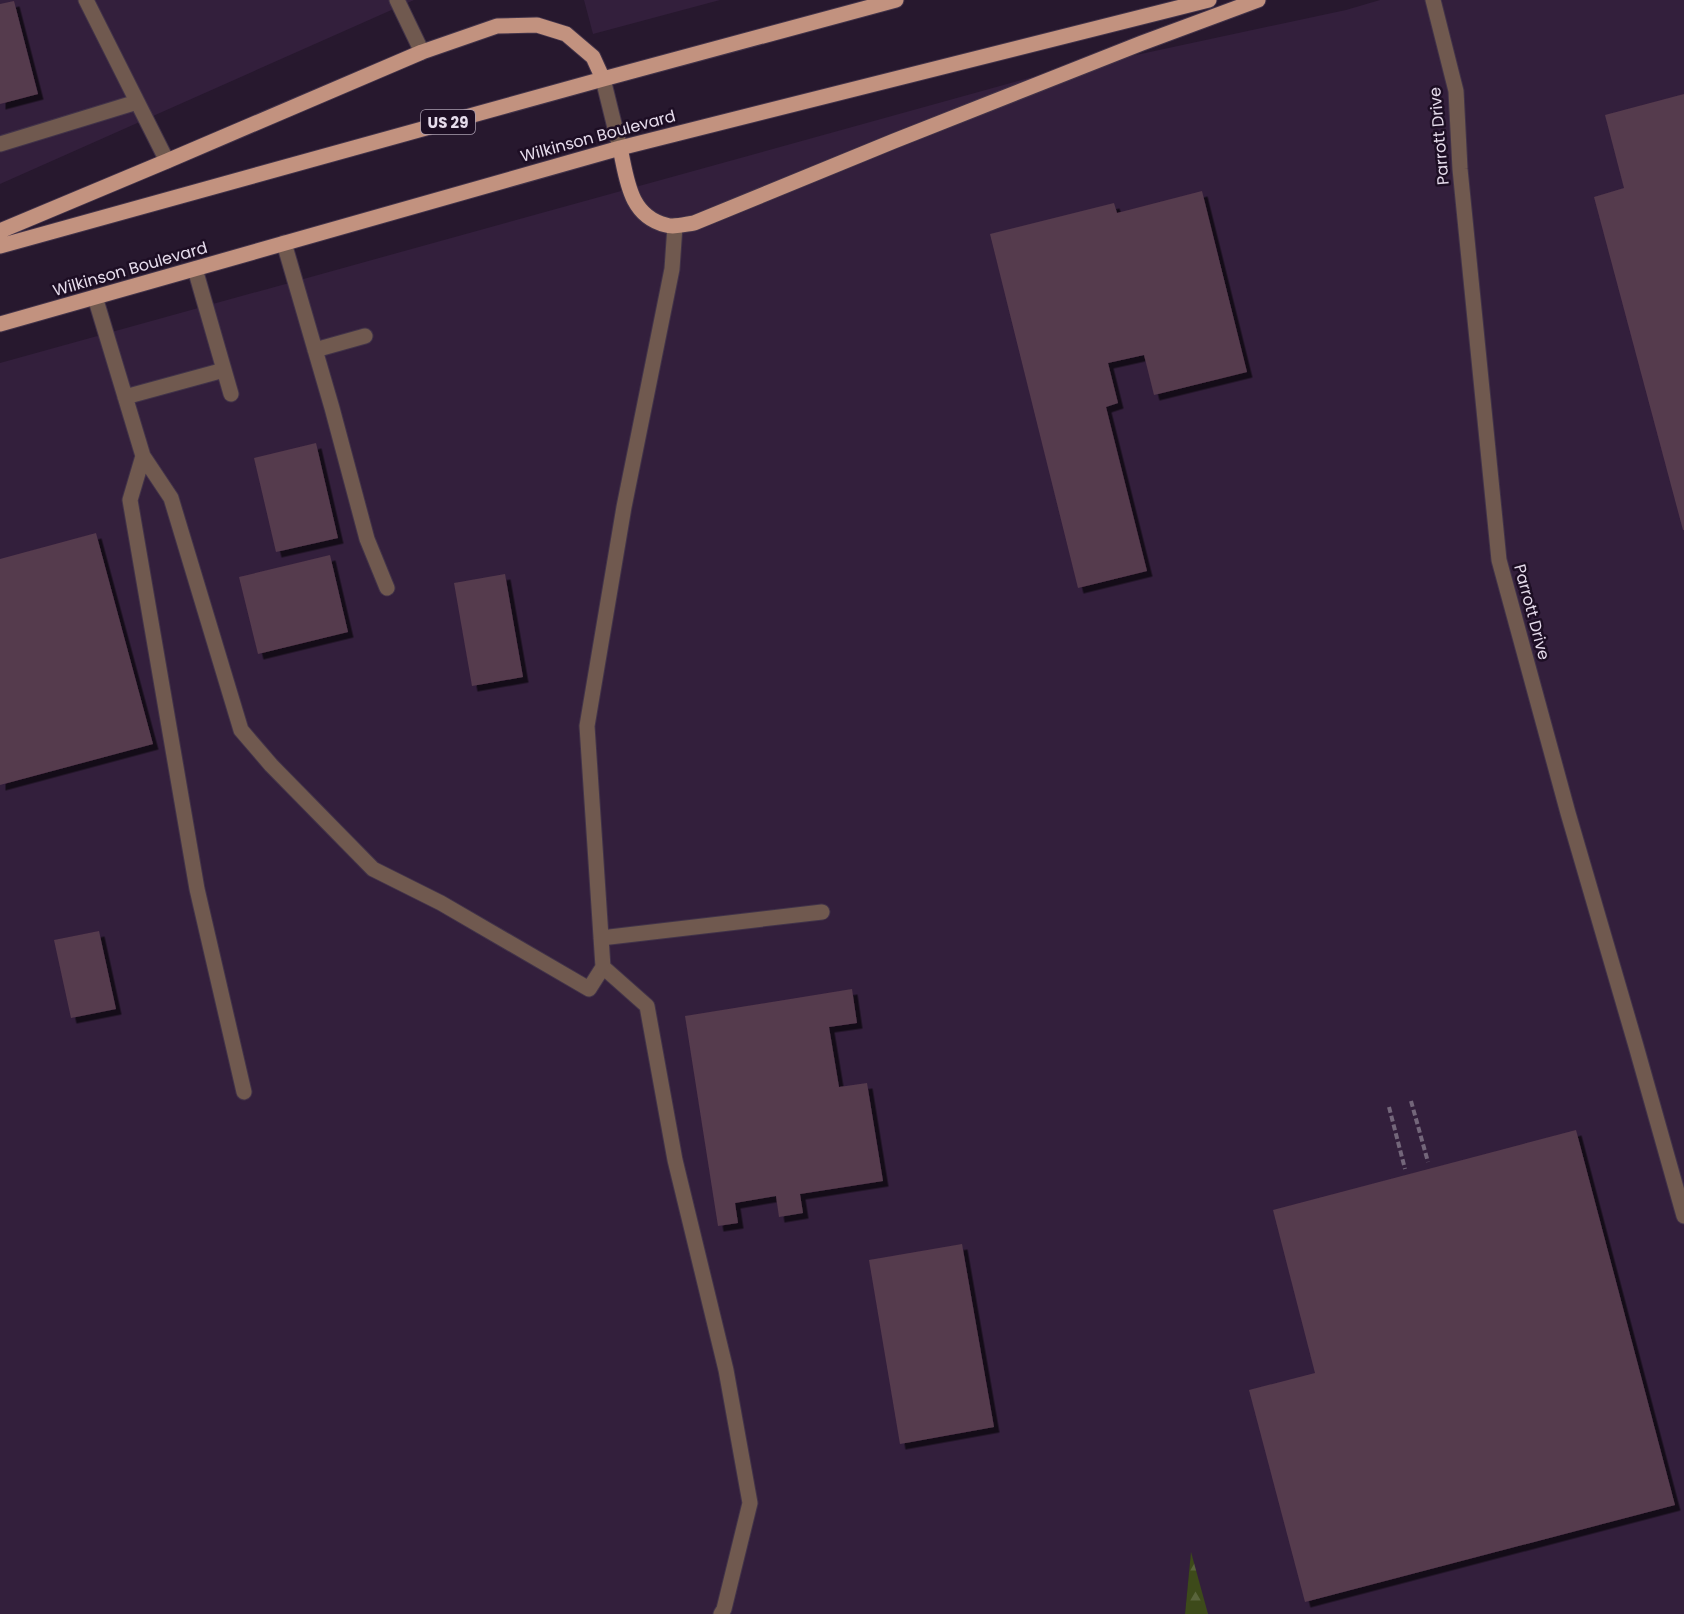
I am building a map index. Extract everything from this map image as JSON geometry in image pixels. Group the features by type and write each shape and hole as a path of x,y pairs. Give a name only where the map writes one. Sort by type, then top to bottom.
{"main road":[{"name":"US 29","path":"0,246 896,0"},
{"name":"Wilkinson Boulevard","path":"0,324 620,148 1209,0"},
{"path":"620,148 630,195 645,216 667,226 694,223 904,137 1258,0"},
{"path":"0,231 422,52 497,26 537,25 567,34 593,57 603,79"}],"street":[{"path":"86,0 168,161"},
{"path":"397,0 422,52"},
{"name":"Parrott Drive","path":"1433,0 1455,91 1460,169 1499,561 1568,813 1684,1216"},
{"path":"603,79 620,148"},
{"path":"0,144 137,102"},
{"path":"95,297 143,456 171,498 242,730 271,765 373,869 441,903 589,989 603,967 587,726 624,507 672,269 675,226"},
{"path":"284,243 367,539 387,588"},
{"path":"195,269 231,394"},
{"path":"315,350 365,336"},
{"path":"125,397 224,370"},
{"path":"143,456 130,500 196,889 244,1092"},
{"path":"601,938 822,912"},
{"path":"603,967 647,1006 675,1160 726,1370 750,1503 721,1614"}],"path":[{"path":"1411,1101 1428,1162"},
{"path":"1389,1107 1405,1169"}],"shaded area":[{"path":"0,0 414,0 0,184"},
{"path":"584,0 720,0 593,34"},
{"path":"1380,0 1684,0 1684,1614 1207,1614 1191,1554 1185,1614 0,1614 0,363 1029,78 1346,10"}],"green space":[{"path":"1191,1552 1208,1614 1185,1614"}],"building":[{"path":"14,1 38,94 0,104 0,4"},
{"path":"1684,94 1683,530 1594,197 1624,188 1605,115"},
{"path":"1202,191 1247,372 1154,395 1144,355 1108,363 1118,403 1106,407 1147,571 1078,588 990,234 1114,203 1117,213"},
{"path":"316,443 338,538 276,552 254,458"},
{"path":"96,533 153,744 0,785 0,559"},
{"path":"330,555 348,632 258,654 239,577"},
{"path":"505,574 523,677 472,686 454,583"},
{"path":"99,931 116,1009 71,1018 54,940"},
{"path":"852,989 857,1023 829,1027 839,1087 867,1083 883,1181 800,1194 803,1213 779,1217 776,1196 735,1203 738,1223 718,1226 685,1016"},
{"path":"1576,1130 1675,1505 1305,1602 1249,1390 1315,1373 1273,1210"},
{"path":"962,1244 994,1427 900,1444 869,1260"}]}
